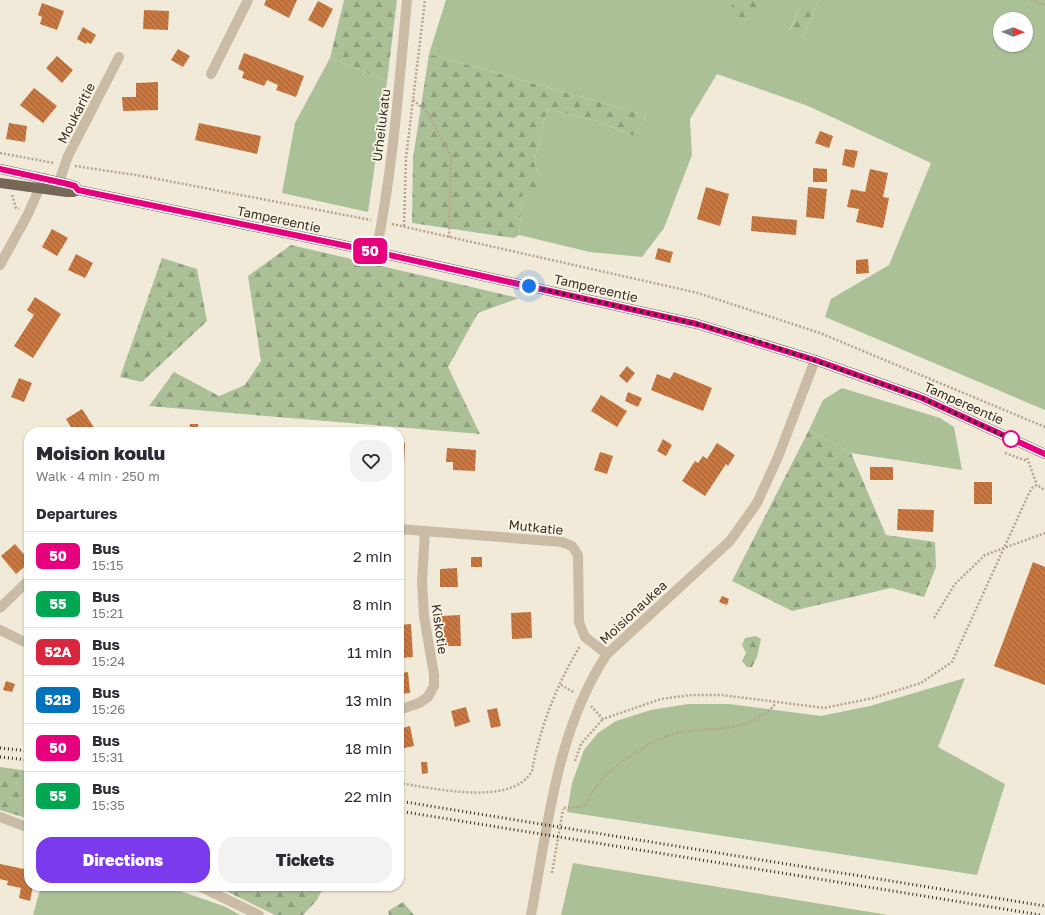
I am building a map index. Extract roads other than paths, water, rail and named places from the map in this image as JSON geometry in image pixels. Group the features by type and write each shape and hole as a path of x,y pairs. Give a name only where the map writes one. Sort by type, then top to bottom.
{"main road":[{"name":"Tampereentie","path":"0,169 75,186 78,190"},
{"name":"Tampereentie","path":"0,183 73,192 78,190 376,252 697,324 815,360 922,398 1045,454"}],"street":[{"path":"211,74 248,0"},
{"name":"Urheilukatu","path":"376,252 382,222 398,88 406,0"},
{"name":"Moukaritie","path":"60,182 65,164 119,57"},
{"path":"0,264 40,189 44,178"},
{"name":"Moisionaukea","path":"531,915 558,770 569,731 582,697 593,675 607,654 730,541 757,503 778,456 815,360"},
{"name":"Mutkatie","path":"404,529 562,542 572,546 578,556 579,622 585,637 607,654"},
{"name":"Kiskotie","path":"404,708 419,703 428,697 434,686 434,675 424,616 422,582 425,531"},
{"path":"0,608 24,585"},
{"path":"0,630 24,642"},
{"path":"0,817 24,826"},
{"path":"209,891 259,915"}],"railway":[{"path":"0,748 24,750"},
{"path":"0,757 24,759"},
{"path":"404,802 1045,906"},
{"path":"404,812 1041,915"}]}
